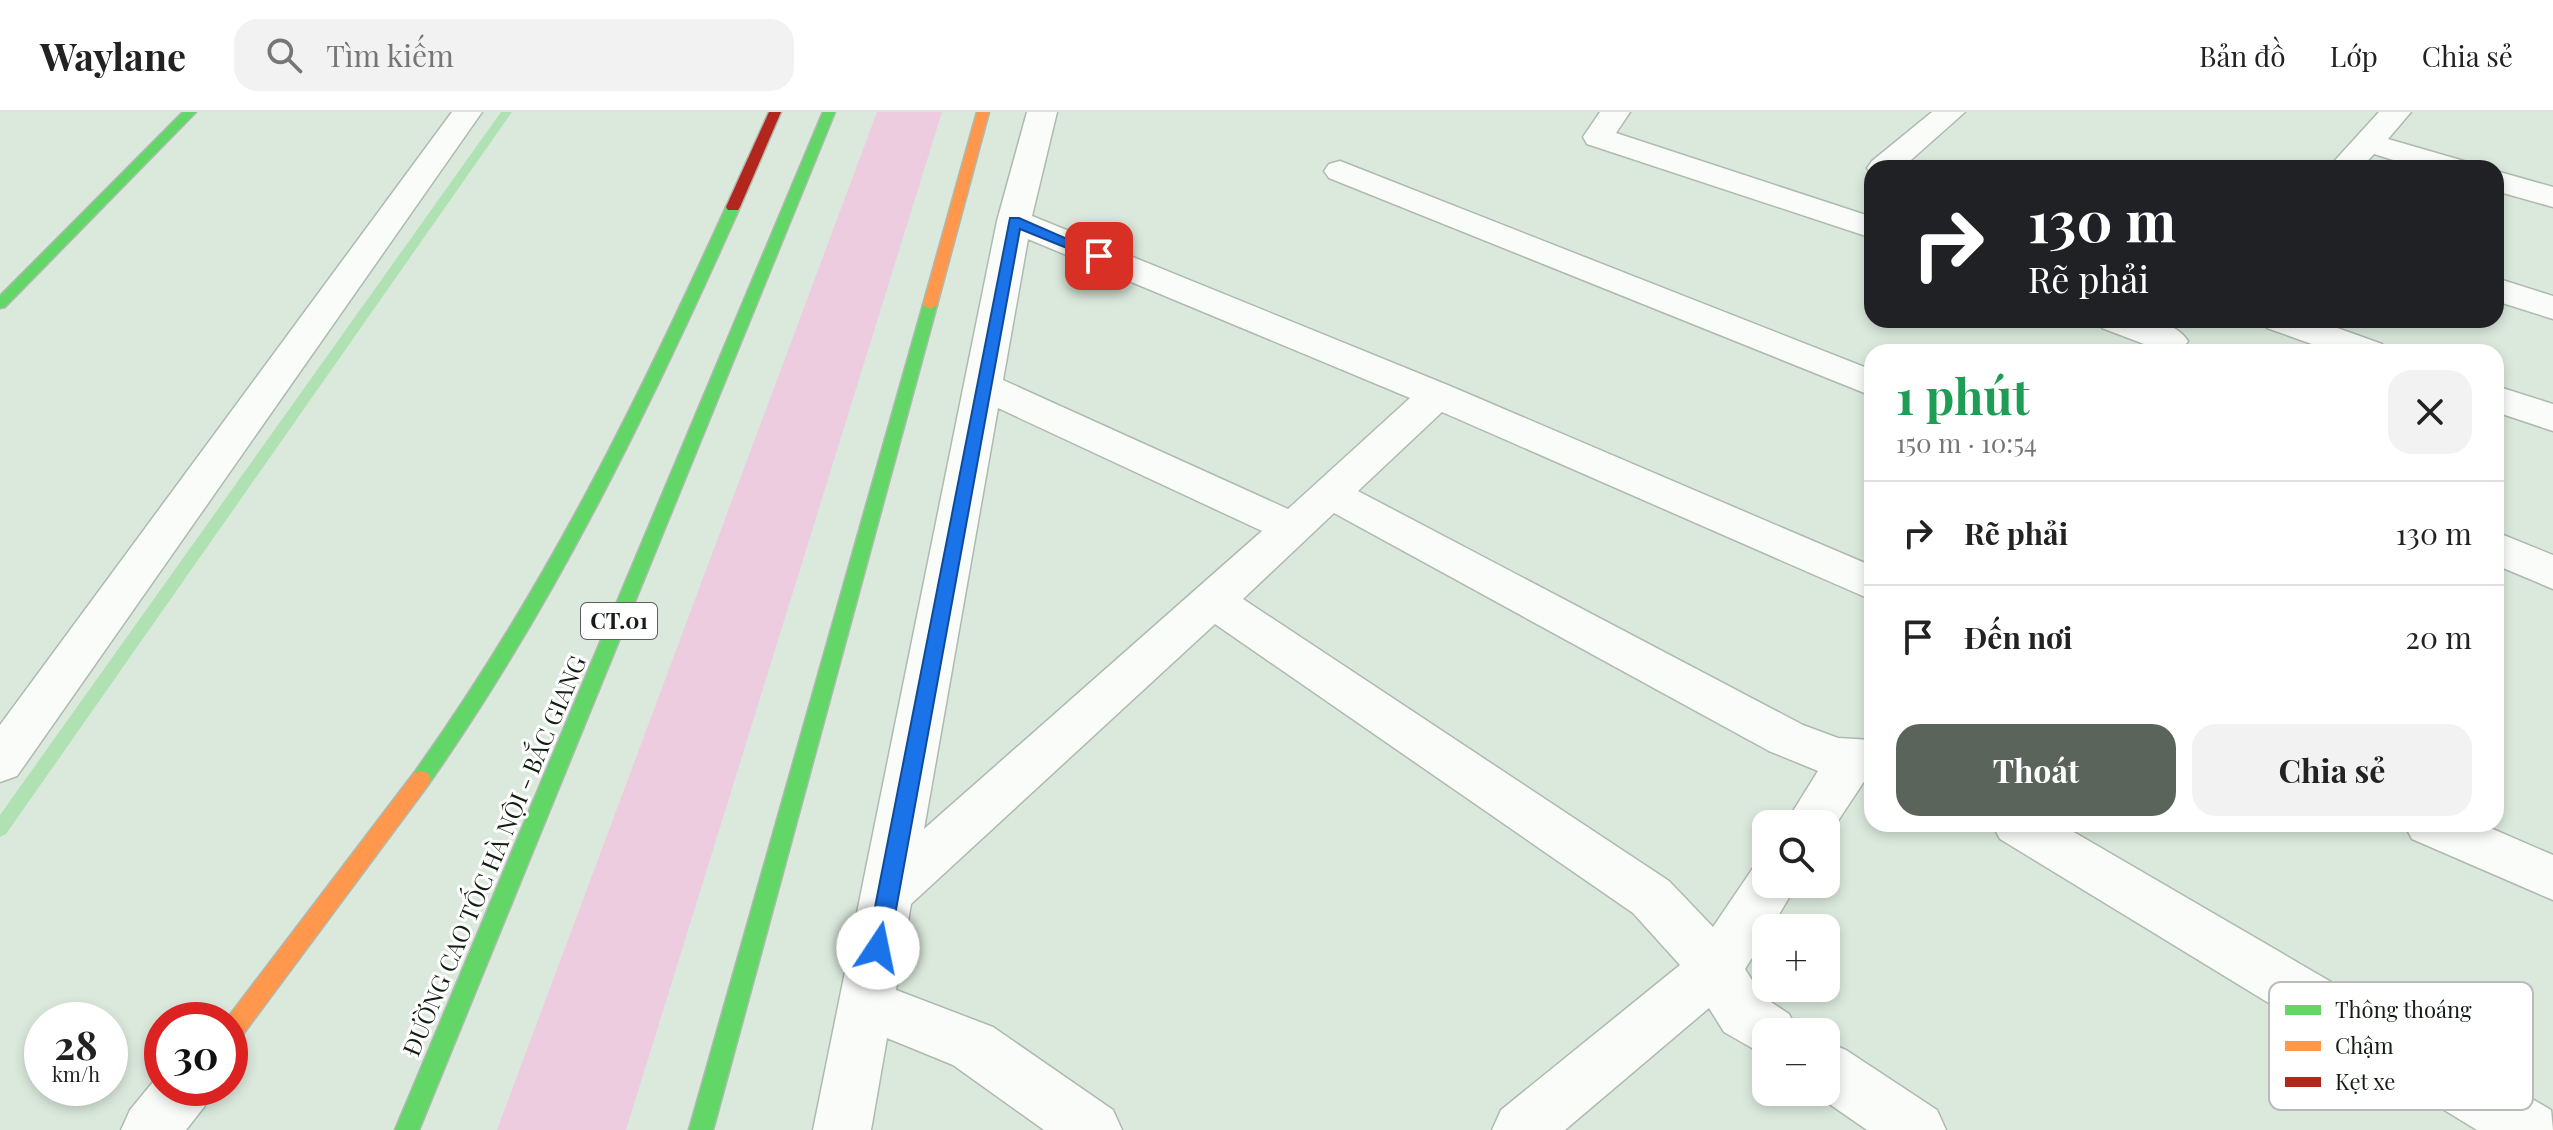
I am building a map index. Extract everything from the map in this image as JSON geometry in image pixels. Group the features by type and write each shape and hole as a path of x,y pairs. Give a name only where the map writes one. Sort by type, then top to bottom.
{"main road":[{"path":"0,304 190,112"},
{"path":"248,1009 470,713 565,550 681,322 775,112"},
{"name":"ĐƯỜNG CAO TỐC HÀ NỘI - BẮC GIANG","path":"407,1130 829,112"},
{"path":"701,1130 983,112"}],"street":[{"path":"0,762 467,112"},
{"path":"842,1130 1014,221 1042,112"},
{"path":"1615,112 1598,137 1860,188"},
{"path":"1893,160 1950,112"},
{"path":"2352,160 2396,112"},
{"path":"2369,143 2426,160"},
{"path":"1340,171 1864,381"},
{"path":"2504,183 2553,197"},
{"path":"1014,221 1437,395 1864,581"},
{"path":"2504,292 2553,308"},
{"path":"2142,328 2175,338"},
{"path":"2302,328 2347,344"},
{"path":"983,386 1290,527"},
{"path":"888,892 1215,602 1290,527 1331,494 1437,395"},
{"path":"2504,401 2553,418"},
{"path":"1331,494 1786,738 1861,761 1821,810"},
{"path":"2504,551 2553,573"},
{"path":"1215,602 1651,897 1714,970 1743,1014 1752,1020"},
{"path":"2030,832 2282,982"},
{"path":"2447,832 2553,878"},
{"path":"1521,1130 1714,970 1762,898"},
{"path":"867,1004 973,1046 1093,1130"},
{"path":"1840,1078 1917,1130"},
{"path":"150,1130 169,1106"},
{"path":"2497,1110 2531,1130"}],"shaded area":[{"path":"877,112 942,112 626,1130 497,1130"}],"waterway":[{"path":"0,829 507,112"}],"traffic: fast":[{"path":"0,304 190,112"},
{"path":"407,1130 829,112"},
{"path":"421,779 468,713 553,574 630,429 733,207"},
{"path":"701,1130 930,305"}],"traffic: slow":[{"path":"930,305 983,112"},
{"path":"248,1009 421,779"}],"traffic: jam":[{"path":"733,207 775,112"}],"route":[{"path":"878,948 1014,221 1099,256"}]}
